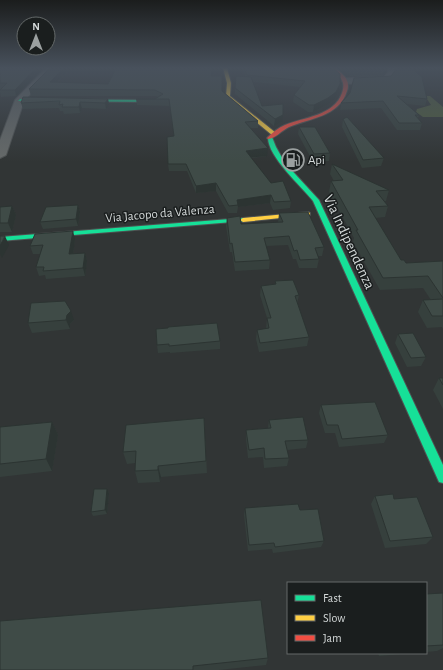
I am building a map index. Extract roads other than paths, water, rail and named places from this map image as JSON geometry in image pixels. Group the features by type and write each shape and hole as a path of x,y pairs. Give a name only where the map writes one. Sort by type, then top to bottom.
{"main road":[{"path":"232,99 274,134 284,127 328,112 334,108 341,99"},
{"path":"20,100 156,101"},
{"name":"Via Indipendenza","path":"274,134 270,138 276,155 308,189 321,212 443,478"},
{"name":"Via Jacopo da Valenza","path":"0,239 148,228 321,212"}],"street":[{"path":"0,155 20,100"}],"place":[{"name":"Api","path":"293,160"}]}
